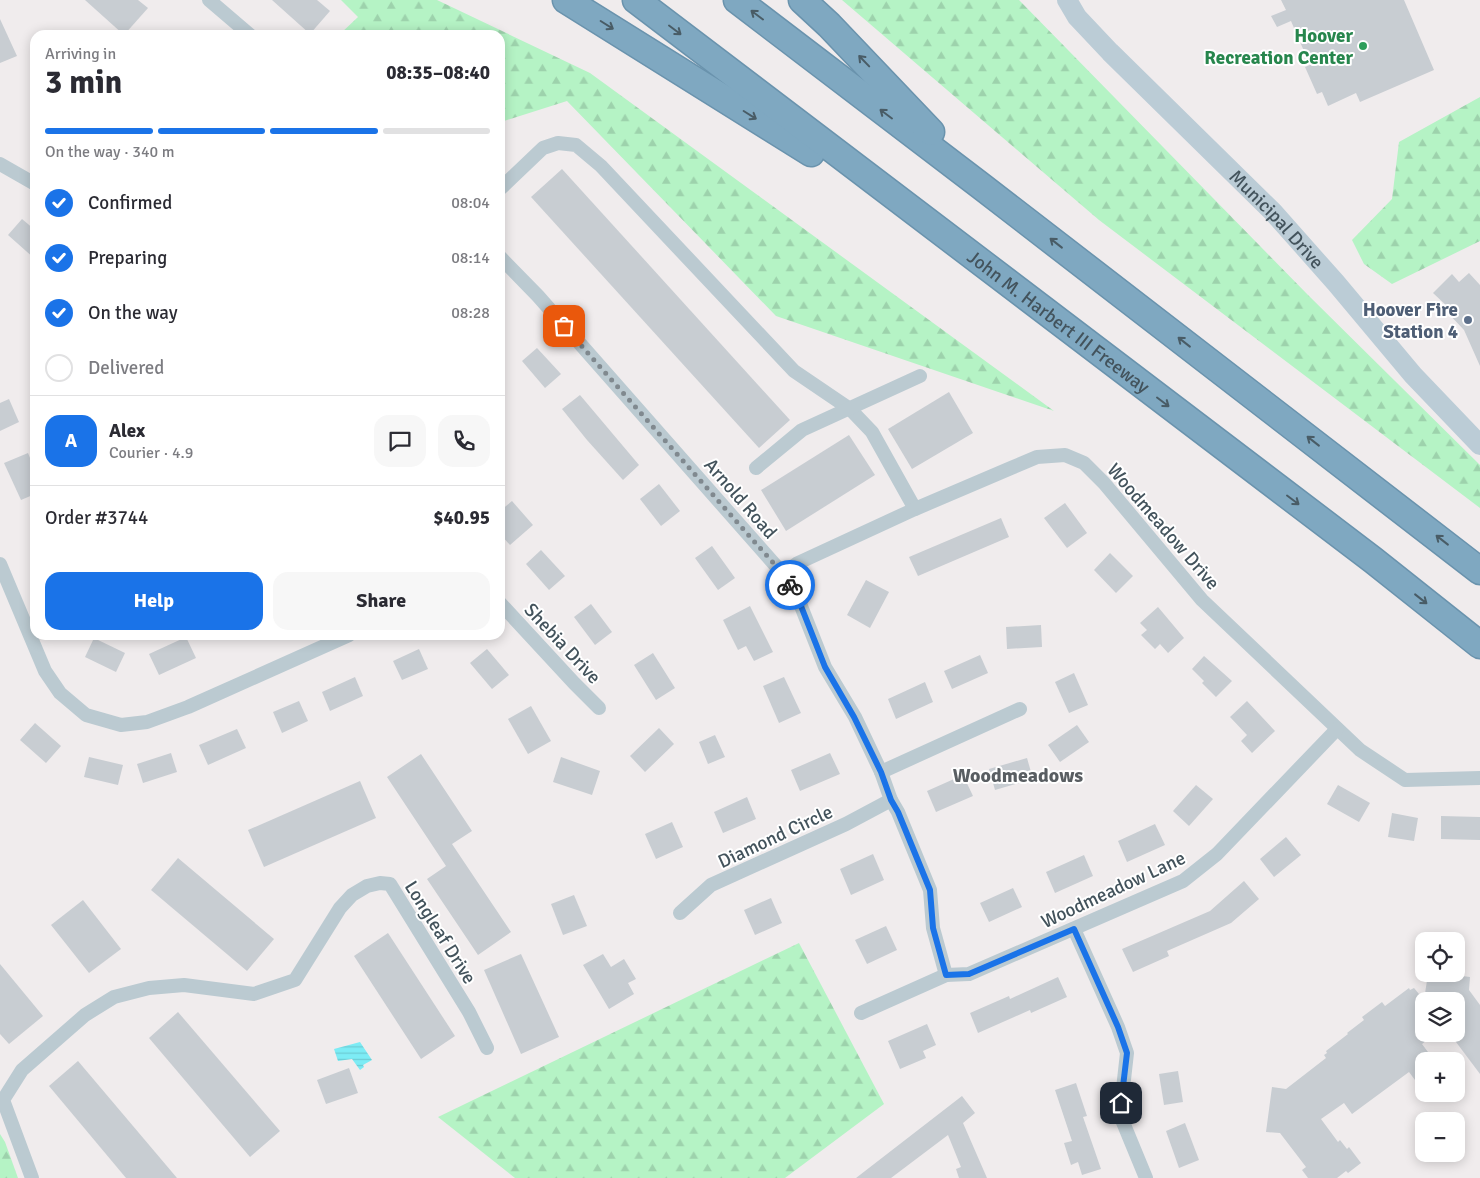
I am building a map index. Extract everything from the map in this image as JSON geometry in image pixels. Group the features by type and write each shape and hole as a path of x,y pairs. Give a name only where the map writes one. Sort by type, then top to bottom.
{"highway":[{"path":"566,0 943,235"},
{"name":"John M. Harbert III Freeway","path":"636,0 1373,560 1480,645"},
{"path":"737,0 1480,571"},
{"path":"802,0 829,24 981,186"}],"street":[{"path":"209,0 244,30"},
{"name":"Municipal Drive","path":"1066,0 1077,17 1110,52 1273,212 1330,276 1413,375 1480,445"},
{"path":"505,184 543,148 558,143 576,145 601,166 794,371 850,409 872,432 916,509"},
{"path":"0,164 30,181"},
{"name":"Arnold Road","path":"505,262 538,296 783,574 799,601 825,667 854,717 881,772 891,800 898,812 930,890 933,928 946,975"},
{"path":"756,468 802,430 920,376"},
{"name":"Woodmeadow Drive","path":"783,574 798,563 916,509 1037,458 1065,455 1084,463 1104,483 1202,600 1360,750 1406,780 1480,778"},
{"path":"0,564 30,635"},
{"name":"Shebia Drive","path":"505,608 599,708"},
{"path":"32,640 45,671 60,694 86,715 121,724 147,722 188,707 338,640"},
{"path":"881,772 1020,709"},
{"name":"Woodmeadow Lane","path":"861,1013 946,975 969,974 1183,881 1217,854 1337,729"},
{"name":"Diamond Circle","path":"680,913 711,885 846,824 891,800"},
{"name":"Longleaf Drive","path":"32,1178 2,1098 22,1070 85,1015 114,998 149,988 184,985 254,994 295,980 340,908 352,895 367,886 380,883 390,884 469,1012 488,1048"},
{"path":"1074,929 1118,1027 1127,1053 1120,1115 1146,1178"}],"green space":[{"path":"341,0 437,0 500,30 344,30 358,17"},
{"path":"842,0 1019,0 1308,295 1480,465 1480,508 1099,220"},
{"path":"505,32 590,73 1054,411 776,316 567,101 505,121"},
{"path":"1480,97 1480,241 1392,284 1364,264 1352,240 1392,199 1399,142"},
{"path":"799,943 884,1104 785,1178 515,1178 438,1117"},
{"path":"0,1134 5,1142 18,1178 0,1178"}],"water":[{"path":"360,1042 372,1060 363,1065 364,1067 360,1070 352,1059 338,1061 334,1049"}],"building":[{"path":"85,0 138,0 148,8 128,30 118,30"},
{"path":"272,0 317,0 330,11 313,30 306,30"},
{"name":"Hoover Recreation Center","path":"1281,0 1404,0 1434,70 1360,102 1356,93 1328,106 1322,92 1317,94 1305,67 1310,65 1291,21 1277,27 1271,16 1286,10"},
{"path":"0,19 17,56 0,63"},
{"path":"562,169 790,420 759,448 531,197"},
{"path":"22,219 30,226 30,255 8,235"},
{"name":"Hoover Fire Station 4","path":"1469,273 1480,285 1480,366 1464,330 1446,311 1448,307 1433,293 1452,274 1459,282"},
{"path":"537,348 561,374 545,388 522,361"},
{"path":"949,392 973,433 912,469 888,429"},
{"path":"580,395 639,465 623,480 562,409"},
{"path":"9,399 19,422 0,431 0,403"},
{"path":"849,435 875,475 786,531 761,490"},
{"path":"28,453 30,458 30,496 21,500 4,463"},
{"path":"659,484 680,511 661,526 640,499"},
{"path":"512,501 533,525 510,545 505,540 505,507"},
{"path":"1065,503 1087,533 1067,548 1044,518"},
{"path":"1001,518 1009,537 918,576 909,557"},
{"path":"712,546 735,578 718,590 695,558"},
{"path":"541,550 565,576 549,590 526,564"},
{"path":"1110,553 1133,576 1116,593 1094,570"},
{"path":"866,580 889,592 870,628 847,615"},
{"path":"591,604 612,632 595,645 574,617"},
{"path":"750,606 773,652 754,661 746,646 738,650 723,620"},
{"path":"1158,607 1184,638 1168,653 1160,644 1155,649 1141,635 1147,630 1140,623"},
{"path":"1041,625 1042,647 1007,649 1006,627"},
{"path":"93,640 98,640 125,653 116,672 85,657"},
{"path":"179,640 187,640 196,658 159,675 149,654"},
{"path":"419,649 428,669 402,680 393,661"},
{"path":"487,649 509,675 492,689 470,663"},
{"path":"653,653 675,688 656,700 634,665"},
{"path":"980,655 988,673 952,689 944,671"},
{"path":"1204,656 1232,681 1216,697 1202,683 1204,681 1192,669"},
{"path":"1074,673 1088,705 1069,713 1055,682"},
{"path":"355,677 363,696 330,711 322,692"},
{"path":"784,677 801,713 779,723 763,686"},
{"path":"925,682 933,702 896,719 888,699"},
{"path":"299,701 308,721 282,733 273,712"},
{"path":"1247,701 1275,731 1252,753 1241,741 1247,735 1230,717"},
{"path":"531,706 551,741 528,754 508,719"},
{"path":"35,723 61,746 46,763 20,740"},
{"path":"1077,725 1089,742 1060,762 1048,745"},
{"path":"659,728 674,744 645,772 630,756"},
{"path":"237,729 246,748 208,765 199,745"},
{"path":"715,735 725,757 708,764 699,742"},
{"path":"171,753 177,772 143,783 137,764"},
{"path":"830,753 840,774 800,791 791,770"},
{"path":"421,754 472,831 452,844 511,932 478,955 427,879 446,866 387,777"},
{"path":"89,757 123,765 118,785 84,777"},
{"path":"561,757 600,771 592,795 553,782"},
{"path":"1027,758 1033,779 995,790 989,769"},
{"path":"963,775 973,796 936,812 927,791"},
{"path":"360,781 376,818 264,867 248,830"},
{"path":"1196,785 1213,799 1189,826 1173,811"},
{"path":"1338,785 1370,803 1359,822 1327,804"},
{"path":"747,797 756,819 723,833 714,812"},
{"path":"1392,813 1418,818 1414,841 1388,837"},
{"path":"1441,816 1480,817 1480,840 1441,839"},
{"path":"672,822 683,847 656,859 645,834"},
{"path":"1155,824 1165,845 1127,862 1118,841"},
{"path":"1286,837 1301,855 1274,877 1260,859"},
{"path":"873,854 884,880 851,895 840,869"},
{"path":"1084,855 1093,876 1055,893 1046,872"},
{"path":"178,858 274,939 247,971 151,890"},
{"path":"1244,881 1259,899 1231,923 1167,951 1169,956 1133,972 1122,949 1210,911"},
{"path":"1013,888 1022,907 989,922 980,903"},
{"path":"574,895 587,926 563,935 551,904"},
{"path":"771,898 782,923 755,935 744,910"},
{"path":"83,900 121,949 89,973 51,925"},
{"path":"886,926 897,950 867,964 855,940"},
{"path":"388,933 455,1036 421,1059 354,956"},
{"path":"521,954 559,1037 521,1054 484,970"},
{"path":"603,954 611,967 624,959 636,979 628,983 634,994 609,1009 583,965"},
{"path":"0,964 43,1016 9,1044 0,1034"},
{"path":"1465,976 1470,977 1469,990 1480,1005 1480,1074 1456,1042 1465,1042 1465,992 1425,992 1427,982 1465,982"},
{"path":"1058,977 1067,997 1031,1013 1030,1010 978,1033 970,1013 1009,996 1010,999"},
{"path":"1409,988 1410,990 1414,988 1417,992 1415,992 1415,1042 1425,1042 1422,1044 1428,1052 1415,1052 1415,1080 1409,1072 1352,1114 1344,1103 1321,1119 1338,1142 1340,1140 1347,1149 1349,1147 1361,1163 1348,1173 1346,1171 1337,1178 1308,1178 1302,1170 1306,1167 1280,1133 1266,1132 1272,1087 1286,1089 1326,1058 1324,1055 1327,1053 1326,1051 1364,1020 1362,1017 1382,1002 1385,1006"},
{"path":"178,1012 280,1131 250,1157 149,1038"},
{"path":"927,1024 936,1045 923,1051 926,1058 900,1069 888,1041"},
{"path":"78,1061 177,1178 126,1178 49,1086"},
{"path":"349,1068 358,1093 326,1104 317,1080"},
{"path":"1178,1071 1183,1102 1164,1105 1159,1074"},
{"path":"1076,1083 1087,1116 1083,1117 1101,1169 1082,1175 1078,1162 1071,1165 1064,1143 1072,1141 1055,1090"},
{"path":"962,1096 975,1113 963,1123 987,1178 959,1178 956,1169 961,1167 948,1135 891,1178 856,1178"},
{"path":"1185,1123 1199,1160 1179,1168 1166,1131"}],"way so far":[{"path":"564,326 783,574 790,585"}],"place":[{"name":"Hoover Recreation Center","path":"1363,46"},
{"name":"Hoover Fire Station 4","path":"1468,320"}],"district":[{"name":"Woodmeadows","path":"1018,775"}],"route":[{"path":"790,585 799,601 825,667 854,717 881,772 891,800 898,812 930,890 933,928 946,975 969,974 1074,929 1118,1027 1127,1053 1121,1103"}]}
